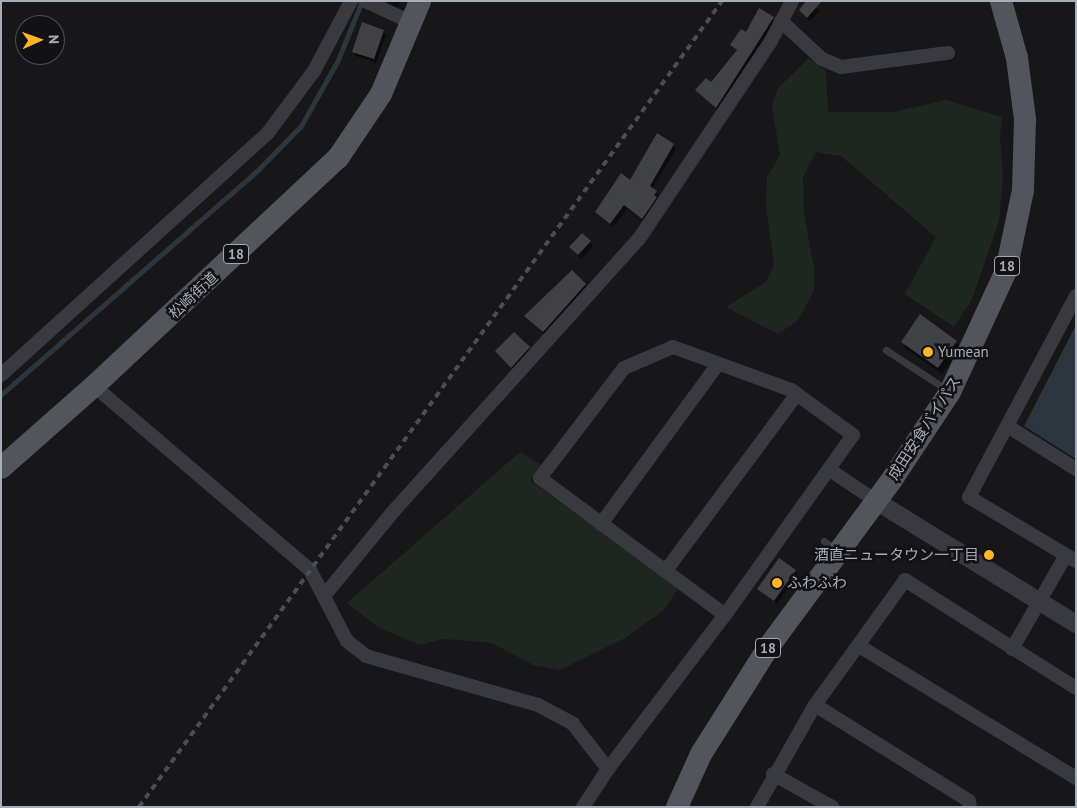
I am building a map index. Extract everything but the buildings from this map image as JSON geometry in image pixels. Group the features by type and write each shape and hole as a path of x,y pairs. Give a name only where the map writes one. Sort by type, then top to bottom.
{"main road":[{"name":"松崎街道","path":"1,468 94,386 338,158 381,94 413,23 420,1"},
{"name":"成田安食バイパス","path":"677,807 702,754 831,547 876,501 950,392 1006,271 1023,190 1022,83 1001,1"}],"street":[{"path":"1,375 268,134 314,71 351,1"},
{"path":"324,596 391,514 639,239 680,182 792,1"},
{"path":"368,3 413,23"},
{"path":"781,21 822,59 841,67 948,53"},
{"path":"1012,650 1038,602 1071,558 968,497 1009,426 1076,296"},
{"path":"583,807 608,769 725,615 830,470 853,435 797,394 673,347 624,368 540,478 601,524 667,569 725,615"},
{"path":"601,524 718,364"},
{"path":"94,386 310,570 347,641 366,656 538,705 573,724 608,769"},
{"path":"667,569 797,394"},
{"path":"1009,426 1076,469"},
{"path":"830,470 876,501 1076,624"},
{"path":"757,807 773,774 815,705 905,580 1012,650 1076,688"},
{"path":"859,646 1076,778"},
{"path":"815,705 970,801 970,807"},
{"path":"773,774 832,807"}],"lane":[{"path":"886,350 950,392"}],"shaded area":[{"path":"809,58 826,71 828,112 894,112 946,100 1002,117 1000,136 1003,175 999,221 972,299 954,327 905,294 936,237 841,156 816,152 803,177 804,213 814,268 814,291 798,320 778,334 726,307 767,281 774,265 766,205 767,177 780,155 772,106 778,88"},
{"path":"1076,325 1076,459 1024,426"},
{"path":"520,452 543,466 530,481 679,587 664,610 625,638 560,670 533,665 492,643 444,639 420,645 379,628 347,603"}],"waterway":[{"path":"1,395 259,169 301,126 338,60 362,1"}],"railway":[{"path":"139,807 722,1"}],"place":[{"name":"Yumean","path":"928,352"},
{"name":"酒直ニュータウン一丁目","path":"989,555"},
{"name":"ふわふわ","path":"777,583"}]}
